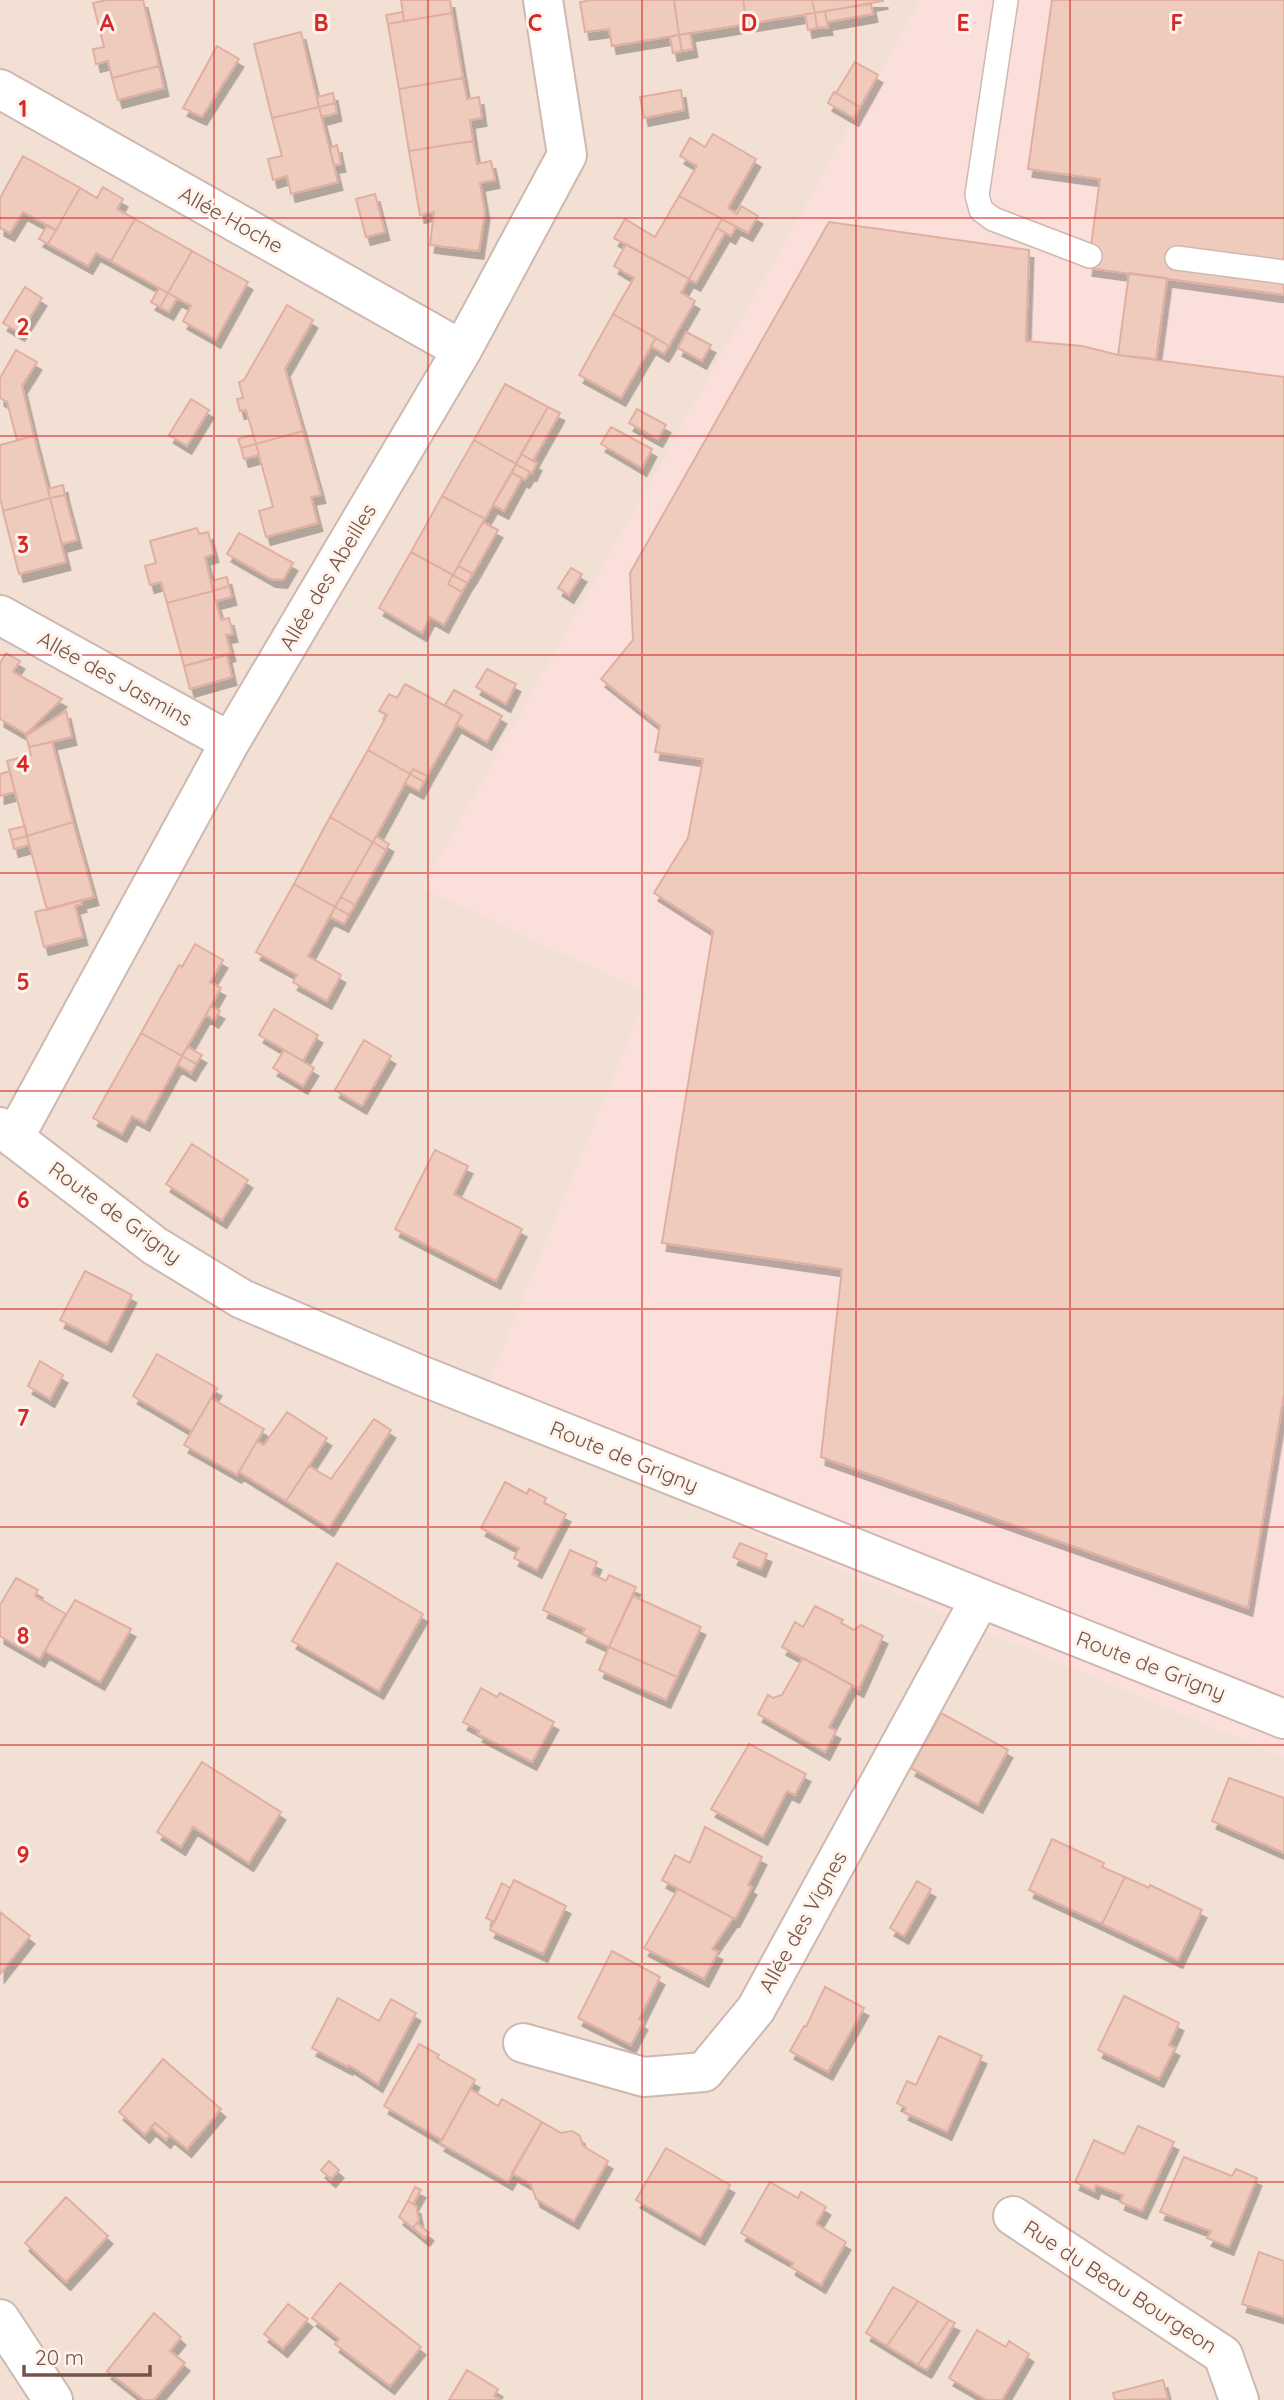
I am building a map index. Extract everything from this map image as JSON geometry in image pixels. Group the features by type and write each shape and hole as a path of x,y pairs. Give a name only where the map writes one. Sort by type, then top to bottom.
{"street":[{"name":"Allée des Abeilles","path":"7,1132 230,743 462,350 567,155 543,0"},
{"name":"Allée Hoche","path":"0,89 462,350"},
{"name":"Allée des Jasmins","path":"0,615 230,743"},
{"name":"Route de Grigny","path":"7,1132 155,1246 242,1298 419,1375 1284,1719"},
{"name":"Allée des Vignes","path":"523,2043 644,2077 705,2072 756,2009 980,1599"},
{"name":"Rue du Beau Bourgeon","path":"1013,2216 1223,2355 1238,2400"},
{"path":"0,2319 53,2400"}],"lane":[{"path":"1006,0 977,195 981,210 993,219 1090,256"},
{"path":"1177,258 1284,272"}],"shaded area":[{"path":"0,0 921,0 423,888 648,993 476,1415 1284,1757 1284,2400 0,2400"},
{"path":"921,0 1284,0 1284,1757 476,1415 648,993 422,888"}],"building":[{"path":"107,0 143,0 159,66 112,78 108,61 96,64 93,49 104,47 93,3"},
{"path":"401,0 450,0 452,13 404,21"},
{"path":"674,0 679,35 612,46 609,29 585,32 580,2"},
{"path":"674,0 743,0 747,24 679,35"},
{"path":"743,0 812,0 815,13 747,24"},
{"path":"812,0 883,0 883,1 815,13"},
{"path":"1052,0 1284,0 1284,295 1088,268 1100,179 1028,169"},
{"path":"871,4 873,14 827,22 825,11"},
{"path":"825,11 828,27 817,28 815,13"},
{"path":"403,12 404,21 388,24 386,15"},
{"path":"452,13 463,78 399,89 388,24"},
{"path":"815,13 817,28 808,30 805,14"},
{"path":"301,32 319,107 272,118 254,44"},
{"path":"690,33 693,49 682,51 679,35"},
{"path":"679,35 682,51 673,53 670,37"},
{"path":"217,46 239,59 202,117 183,108"},
{"path":"855,62 878,75 860,107 836,93"},
{"path":"159,66 164,88 118,100 112,78"},
{"path":"463,78 467,99 479,97 482,118 470,120 473,141 409,151 399,89"},
{"path":"681,90 684,110 644,118 640,97"},
{"path":"834,92 860,107 854,118 828,103"},
{"path":"333,93 335,103 319,107 317,97"},
{"path":"335,103 337,113 322,117 319,107"},
{"path":"319,107 338,182 291,194 287,176 273,180 268,159 282,156 272,118"},
{"path":"713,134 756,159 728,208 737,214 741,206 758,216 748,233 679,196 697,166 680,156 690,138 705,147"},
{"path":"473,141 477,164 491,161 495,180 480,183 485,212 479,251 430,245 434,212 420,215 409,151"},
{"path":"337,145 341,164 334,165 330,148"},
{"path":"23,156 80,188 56,230 23,212 10,233 0,228 0,198"},
{"path":"103,187 123,199 117,209 135,219 111,261 96,253 88,266 48,244 80,188 97,198"},
{"path":"375,194 385,232 366,237 356,199"},
{"path":"679,196 722,219 689,279 614,238 625,219 655,237"},
{"path":"135,219 192,251 168,293 111,261"},
{"path":"722,219 736,227 731,236 717,228"},
{"path":"829,222 1029,250 1026,341 1082,346 1118,355 1284,377 1284,1394 1248,1608 821,1457 842,1269 662,1243 713,931 654,893 688,838 703,759 655,752 660,726 601,679 633,640 630,573"},
{"path":"47,226 56,230 48,244 39,239"},
{"path":"717,228 725,233 696,283 689,279"},
{"path":"626,244 689,279 681,293 695,301 669,346 613,314 634,278 614,266"},
{"path":"192,251 248,282 216,340 183,321 191,306 168,293"},
{"path":"1129,273 1167,278 1156,359 1118,355"},
{"path":"25,287 42,298 20,333 3,323"},
{"path":"159,288 168,293 160,307 151,302"},
{"path":"168,293 177,298 169,312 160,307"},
{"path":"287,305 313,320 285,369 303,431 256,444 246,410 240,411 237,399 243,398 239,382 244,380"},
{"path":"613,314 656,338 621,398 579,375"},
{"path":"686,332 711,345 702,361 678,348"},
{"path":"656,338 669,346 664,354 651,346"},
{"path":"16,350 37,362 22,386 34,436 17,440 7,402 0,398 0,378"},
{"path":"505,384 548,407 516,464 474,440"},
{"path":"191,399 209,410 187,446 169,435"},
{"path":"548,407 560,413 533,461 521,454"},
{"path":"637,409 666,425 658,439 629,423"},
{"path":"611,427 652,449 642,468 601,444"},
{"path":"303,431 321,495 311,497 318,523 266,537 259,511 273,507 256,444"},
{"path":"253,435 256,444 241,448 238,439"},
{"path":"34,436 50,498 3,511 0,497 0,445"},
{"path":"474,440 516,464 485,519 442,496"},
{"path":"256,444 259,455 244,459 241,448"},
{"path":"521,454 537,463 532,473 516,464"},
{"path":"516,464 530,472 525,480 512,473"},
{"path":"512,473 522,478 504,511 493,505"},
{"path":"63,485 65,495 50,498 48,489"},
{"path":"65,495 77,540 62,544 50,498"},
{"path":"442,496 485,519 453,575 411,552"},
{"path":"50,498 66,562 19,574 3,511"},
{"path":"483,522 498,530 473,574 458,566"},
{"path":"197,528 199,534 208,532 214,554 205,557 213,591 167,603 161,582 150,585 145,566 156,563 150,541"},
{"path":"239,533 293,563 283,580 271,579 227,554"},
{"path":"411,552 453,575 448,584 462,592 444,625 430,617 422,633 379,608"},
{"path":"458,566 473,574 467,583 453,575"},
{"path":"571,568 582,574 569,595 558,588"},
{"path":"453,575 467,583 462,592 448,584"},
{"path":"227,577 229,586 213,591 211,581"},
{"path":"229,586 232,597 216,601 213,591"},
{"path":"213,591 221,620 229,618 233,634 226,635 231,653 184,666 167,603"},
{"path":"6,653 20,661 13,672 62,699 26,734 0,719 0,663"},
{"path":"227,655 232,677 190,689 184,666"},
{"path":"487,669 516,684 506,704 476,687"},
{"path":"405,684 462,715 427,776 413,769 410,774 368,750 387,715 379,711 389,694 397,698"},
{"path":"454,690 502,716 487,742 456,724 462,715 445,705"},
{"path":"66,711 72,737 29,747 26,736"},
{"path":"52,742 73,822 27,836 7,761 31,755 29,747"},
{"path":"368,750 410,774 373,842 330,817"},
{"path":"413,769 427,776 424,782 410,774"},
{"path":"10,771 15,792 0,796 0,774"},
{"path":"410,774 424,782 419,791 405,783"},
{"path":"330,817 373,842 335,907 294,884"},
{"path":"73,822 94,897 47,910 27,836"},
{"path":"25,826 27,836 12,840 9,830"},
{"path":"27,836 29,845 14,849 12,840"},
{"path":"376,836 389,844 386,850 373,842"},
{"path":"373,842 386,850 355,905 341,897"},
{"path":"294,884 335,907 308,956 341,975 327,1001 293,982 297,975 256,952"},
{"path":"341,897 355,905 349,915 335,907"},
{"path":"81,900 82,904 75,906 83,937 44,947 35,912"},
{"path":"335,907 349,915 344,924 330,917"},
{"path":"195,944 223,960 210,982 221,988 182,1056 141,1033 179,965 182,967"},
{"path":"211,1006 220,1011 214,1020 206,1015"},
{"path":"274,1009 318,1035 303,1061 259,1035"},
{"path":"141,1033 182,1056 145,1123 132,1116 122,1134 93,1118"},
{"path":"364,1040 391,1056 362,1106 335,1090"},
{"path":"188,1047 202,1055 196,1064 182,1056"},
{"path":"284,1050 314,1068 303,1086 273,1068"},
{"path":"182,1056 196,1064 191,1073 178,1065"},
{"path":"192,1144 248,1180 222,1220 166,1184"},
{"path":"435,1150 468,1166 454,1194 522,1229 496,1281 395,1229"},
{"path":"85,1271 132,1295 107,1344 60,1320"},
{"path":"157,1354 217,1388 192,1431 133,1396"},
{"path":"40,1361 63,1375 50,1399 28,1386"},
{"path":"211,1398 264,1429 237,1475 184,1445"},
{"path":"287,1412 327,1438 286,1501 239,1472 257,1441 264,1445"},
{"path":"374,1419 391,1430 329,1528 286,1501 309,1466 331,1479"},
{"path":"505,1482 527,1494 529,1489 546,1498 544,1503 566,1514 537,1570 514,1558 519,1548 481,1528"},
{"path":"740,1543 767,1554 761,1569 733,1557"},
{"path":"570,1550 597,1562 592,1574 606,1581 609,1575 636,1587 609,1647 582,1634 585,1629 543,1610"},
{"path":"337,1563 423,1614 379,1691 292,1641"},
{"path":"16,1578 38,1590 35,1596 66,1614 40,1659 0,1636 0,1605"},
{"path":"633,1596 701,1627 677,1677 609,1647"},
{"path":"75,1600 131,1629 100,1682 45,1651"},
{"path":"815,1606 843,1620 841,1623 854,1630 861,1625 883,1636 859,1689 782,1647 795,1622 803,1627"},
{"path":"609,1647 677,1677 666,1700 599,1670"},
{"path":"803,1658 852,1685 829,1727 836,1731 825,1752 758,1714 768,1695 773,1698 782,1695"},
{"path":"481,1688 497,1697 500,1693 554,1722 532,1762 478,1734 480,1731 463,1722"},
{"path":"941,1713 1008,1750 978,1805 911,1768"},
{"path":"749,1744 806,1774 795,1795 787,1791 763,1837 711,1809"},
{"path":"202,1762 281,1812 249,1863 193,1827 181,1847 157,1832"},
{"path":"1229,1778 1284,1798 1284,1853 1212,1821"},
{"path":"705,1827 762,1857 748,1885 752,1887 735,1919 662,1880 675,1855 690,1863"},
{"path":"1052,1839 1104,1863 1102,1867 1125,1877 1102,1924 1029,1890"},
{"path":"1125,1877 1149,1888 1150,1885 1202,1910 1178,1960 1102,1924"},
{"path":"514,1880 566,1906 543,1954 490,1930"},
{"path":"917,1881 931,1889 904,1936 890,1928"},
{"path":"502,1883 510,1888 495,1922 486,1918"},
{"path":"678,1889 733,1918 712,1949 718,1952 704,1979 644,1948"},
{"path":"0,1912 30,1936 0,1974"},
{"path":"612,1951 660,1977 639,2019 643,2022 631,2045 578,2018"},
{"path":"825,1987 864,2008 828,2072 790,2051 804,2026 806,2027"},
{"path":"1124,1996 1179,2023 1169,2045 1175,2048 1159,2079 1098,2050"},
{"path":"338,1998 379,2021 391,1999 416,2013 378,2084 349,2065 348,2067 312,2048"},
{"path":"939,2036 982,2056 947,2132 904,2112 906,2108 897,2103 907,2081 916,2085"},
{"path":"419,2044 475,2080 442,2140 384,2106"},
{"path":"163,2059 221,2109 187,2149 155,2123 145,2135 119,2112"},
{"path":"470,2089 498,2106 502,2099 542,2122 508,2182 440,2143"},
{"path":"542,2122 561,2133 572,2131 580,2136 583,2146 608,2161 574,2221 536,2199 531,2184 512,2173"},
{"path":"155,2123 170,2135 166,2140 151,2127"},
{"path":"1138,2126 1174,2142 1142,2211 1120,2202 1123,2195 1096,2185 1094,2191 1075,2182 1094,2140 1124,2154"},
{"path":"666,2148 730,2185 700,2237 636,2200"},
{"path":"1184,2157 1232,2176 1236,2169 1257,2178 1229,2247 1207,2238 1211,2231 1160,2212"},
{"path":"329,2161 339,2170 331,2179 321,2170"},
{"path":"770,2182 798,2198 801,2192 826,2207 816,2224 846,2242 821,2285 791,2267 793,2263 741,2233"},
{"path":"415,2187 421,2190 413,2204 408,2201"},
{"path":"66,2197 108,2236 66,2282 25,2243"},
{"path":"408,2201 416,2206 419,2220 413,2228 399,2217"},
{"path":"417,2223 429,2233 425,2238 413,2228"},
{"path":"1259,2252 1284,2261 1284,2317 1242,2304"},
{"path":"340,2283 421,2347 390,2386 335,2344 339,2339 312,2318"},
{"path":"893,2287 918,2301 887,2346 866,2333"},
{"path":"918,2301 949,2320 918,2365 887,2346"},
{"path":"288,2304 308,2319 283,2349 264,2334"},
{"path":"154,2313 181,2337 170,2351 185,2363 154,2400 144,2400 107,2371"},
{"path":"949,2320 955,2323 927,2370 918,2365"},
{"path":"977,2330 1006,2347 1009,2341 1029,2354 1002,2400 987,2400 949,2378"},
{"path":"467,2370 498,2389 494,2396 501,2400 449,2400"},
{"path":"1163,2380 1168,2399 1115,2400 1113,2393"}]}
